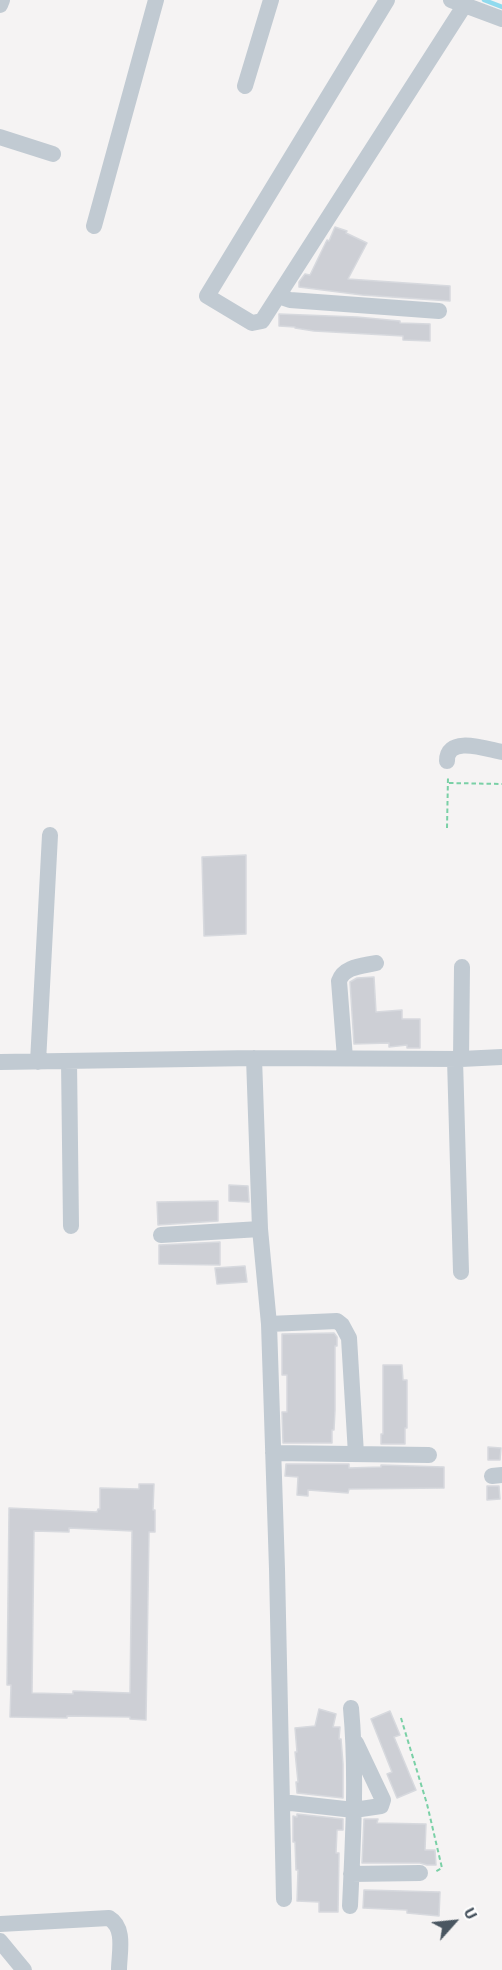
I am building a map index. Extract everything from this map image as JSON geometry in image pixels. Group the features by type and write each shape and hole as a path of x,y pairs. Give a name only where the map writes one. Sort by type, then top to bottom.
{"street":[{"path":"0,5 2,0"},
{"path":"94,226 156,0"},
{"path":"244,86 271,0"},
{"path":"387,0 207,296 252,323 262,321 458,3 502,20"},
{"path":"0,137 53,154"},
{"path":"278,296 290,300 438,311"},
{"path":"447,761 450,749 459,745 502,752"},
{"path":"38,1062 50,836"},
{"path":"345,1058 339,981 344,972 376,963"},
{"path":"461,1272 458,1059 462,967"},
{"path":"0,1062 502,1057"},
{"path":"254,1058 260,1229 269,1324 284,1899"},
{"path":"69,1061 71,1226"},
{"path":"161,1235 260,1229"},
{"path":"269,1324 337,1321 342,1325 349,1338 356,1454"},
{"path":"273,1452 429,1455"},
{"path":"350,1906 354,1810 351,1708"},
{"path":"282,1802 354,1810 382,1805 383,1800 353,1736"},
{"path":"351,1874 420,1873"},
{"path":"0,1924 109,1918 114,1921 120,1931 119,1970"},
{"path":"0,1941 24,1970"}],"path":[{"path":"447,761 449,783 447,828"},
{"path":"449,783 502,784"},
{"path":"400,1718 427,1804 442,1868 437,1872 420,1873"}],"building":[{"path":"335,227 367,243 348,279 450,286 450,301 362,295 299,287 299,282 305,274 310,275"},
{"path":"279,314 357,317 400,321 400,323 430,324 430,341 403,340 403,336 314,331 279,326"},
{"path":"246,855 246,934 204,936 202,857"},
{"path":"374,977 376,1012 402,1010 402,1019 420,1019 420,1048 407,1048 407,1045 389,1047 389,1043 354,1044 350,982 357,978"},
{"path":"229,1185 248,1186 249,1202 229,1201"},
{"path":"218,1201 218,1221 158,1225 157,1202"},
{"path":"220,1242 220,1265 159,1264 159,1245"},
{"path":"245,1266 247,1282 217,1284 215,1268"},
{"path":"334,1333 337,1337 337,1346 335,1346 335,1410 332,1443 283,1443 282,1412 287,1412 287,1375 282,1375 282,1334"},
{"path":"383,1365 402,1365 403,1380 407,1380 405,1444 381,1444"},
{"path":"488,1447 501,1448 500,1460 488,1460"},
{"path":"286,1464 349,1464 349,1468 381,1467 381,1465 444,1467 444,1488 349,1489 348,1493 308,1490 308,1496 297,1495 298,1477 285,1476"},
{"path":"139,1484 154,1484 155,1532 149,1532 146,1720 130,1719 130,1717 10,1717 11,1685 7,1685 9,1508 97,1512 100,1509 100,1488 139,1489","holes":["69,1528 132,1531 130,1693 73,1691 73,1694 32,1693 34,1531 69,1532"]},
{"path":"487,1486 499,1486 500,1499 487,1500"},
{"path":"319,1709 336,1714 333,1727 340,1727 343,1798 297,1793 295,1728 315,1726"},
{"path":"390,1711 400,1735 394,1737 416,1790 397,1798 387,1774 392,1772 371,1719"},
{"path":"297,1814 343,1819 343,1830 337,1830 338,1912 319,1912 319,1902 297,1901 298,1870 296,1870 295,1842 293,1842 293,1816 297,1817"},
{"path":"364,1819 378,1819 377,1823 426,1824 425,1850 435,1850 436,1865 362,1863"},
{"path":"364,1890 440,1892 439,1916 407,1913 407,1910 363,1908"}],"waterway":[{"path":"484,0 502,7"}]}
